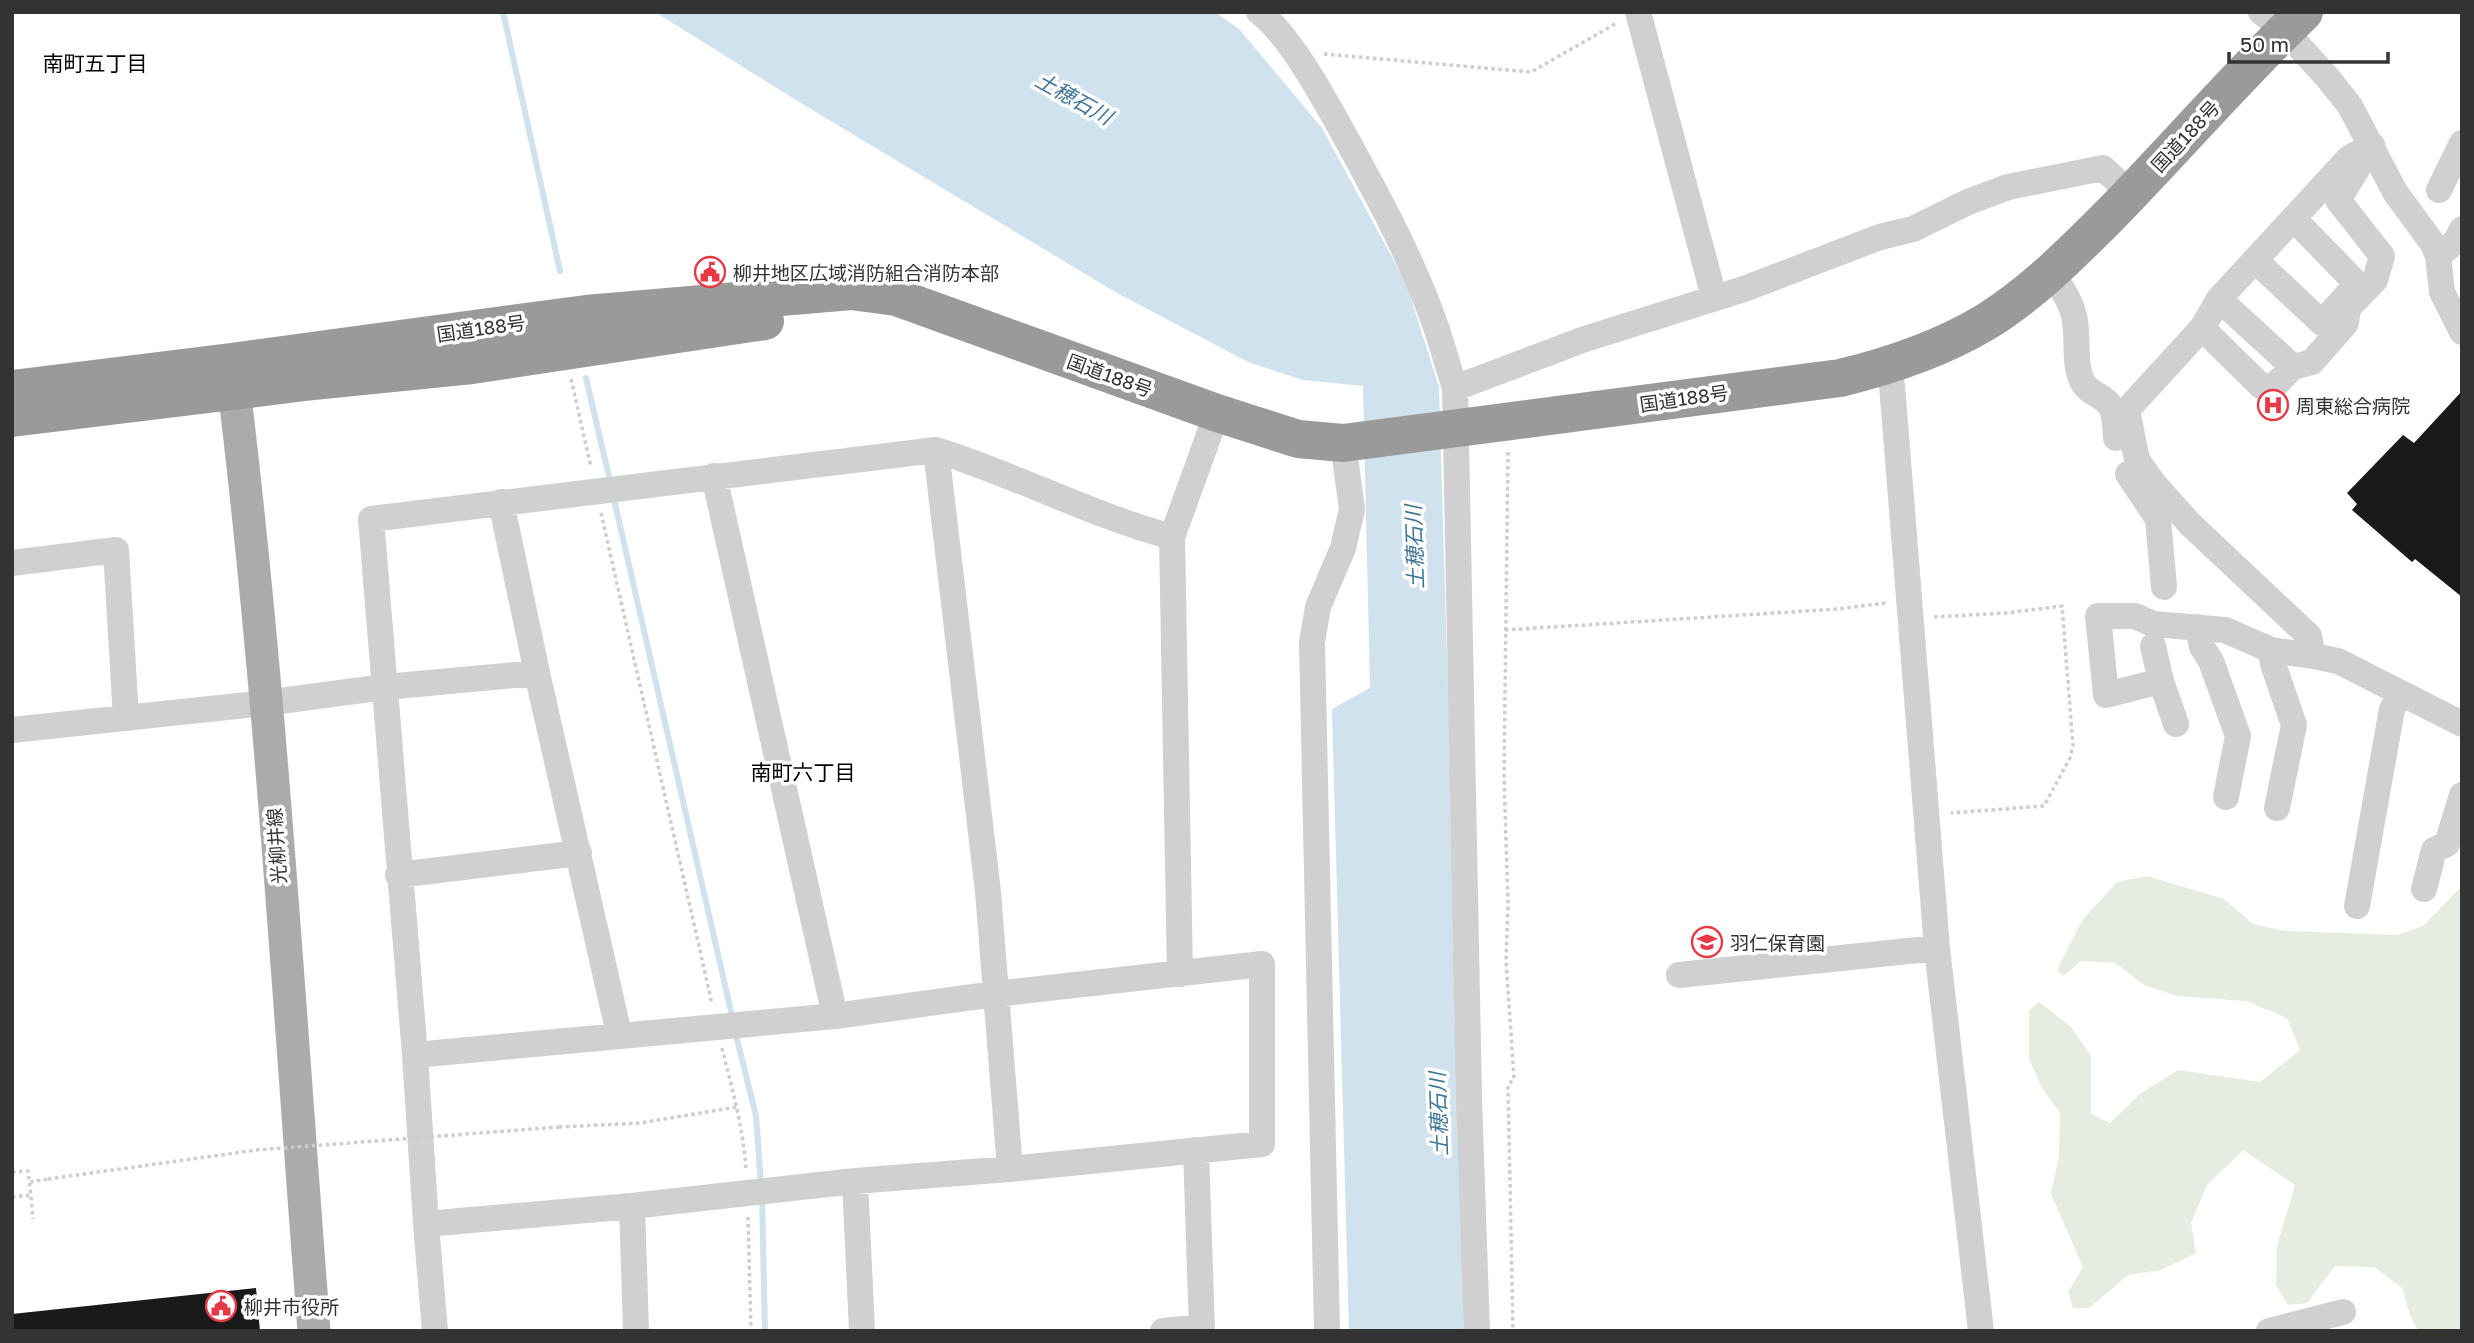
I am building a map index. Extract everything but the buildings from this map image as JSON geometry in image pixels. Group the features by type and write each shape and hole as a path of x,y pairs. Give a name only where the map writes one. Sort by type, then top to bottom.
{"highway":[{"name":"国道188号","path":"12,418 586,314 851,291 895,297 1217,413 1298,439 1350,442 1840,378 1885,367 1942,344 1983,324 2020,299 2131,194 2283,19"},
{"name":"国道188号","path":"12,389 232,377"}],"main road":[{"name":"光柳井線","path":"232,377 243,453 265,703 314,1331"}],"street":[{"path":"1259,12 1296,54 1368,177 1407,257 1435,325 1455,388 1452,430 1469,1098 1478,1331"},
{"path":"1631,15 1714,297"},
{"path":"2283,19 2350,106 2395,192 2432,244 2438,256 2442,292 2462,332"},
{"path":"2439,190 2462,143"},
{"path":"2313,656 2309,636 2190,524 2154,484 2137,460 2127,410 2202,328 2220,299 2349,158 2372,145"},
{"path":"2202,328 2261,386 2274,386 2293,367 2312,362 2346,323 2348,308 2375,280 2382,256 2338,200 2372,145"},
{"path":"1455,388 1584,339 1744,289 1880,237 1913,229 1968,202 2008,187 2103,167 2131,194"},
{"path":"2256,261 2322,323 2357,284 2294,219"},
{"path":"2438,256 2456,242 2462,229"},
{"path":"2051,272 2067,296 2074,317 2079,373 2083,383 2108,402 2113,411 2119,459 2158,519 2164,587"},
{"path":"2220,299 2293,367"},
{"path":"1885,367 1892,385 1937,948 1982,1331"},
{"path":"1180,974 1172,537 1217,413"},
{"path":"1327,1331 1312,642 1318,607 1343,548 1352,509 1350,442"},
{"path":"435,1331 371,519 936,450 979,464 1137,528 1172,537"},
{"path":"936,450 984,853 1010,1170"},
{"path":"714,476 835,1016"},
{"path":"502,502 537,673 619,1034"},
{"path":"12,563 116,550 126,718"},
{"path":"2161,681 2106,695 2098,615 2135,616 2153,624 2225,630 2271,650 2338,662 2459,720"},
{"path":"2198,627 2202,647 2211,661 2238,736 2226,797"},
{"path":"2153,646 2161,681 2176,724"},
{"path":"2271,650 2273,664 2294,725 2277,808"},
{"path":"12,730 265,703 385,687 537,673"},
{"path":"2357,906 2392,709 2401,693"},
{"path":"2424,889 2434,849 2447,844 2462,795"},
{"path":"398,875 579,853"},
{"path":"1679,975 1937,948"},
{"path":"415,1055 835,1016 995,994 1262,964 1262,1144 426,1224"},
{"path":"1163,1331 1202,1329 1196,1150"},
{"path":"855,1181 862,1331"},
{"path":"632,1206 636,1331"},
{"path":"2269,1331 2343,1312"}],"path":[{"path":"1296,54 1302,51 1531,72 1631,15"},
{"path":"568,368 737,1107 745,1152 751,1331"},
{"path":"1507,470 1504,776 1508,904 1506,960 1514,1079 1508,1085 1507,1119 1513,1331"},
{"path":"1504,630 1838,609 2006,613 2062,606 2073,746 2070,758 2044,806 1926,814"},
{"path":"30,1182 257,1150 640,1123 737,1107"},
{"path":"12,1172 28,1171 33,1219"},
{"path":"12,1197 31,1195"}],"shaded area":[{"path":"2147,876 2224,899 2253,924 2285,931 2398,935 2423,926 2462,886 2462,1331 2418,1331 2402,1288 2374,1267 2335,1266 2307,1303 2288,1305 2276,1285 2277,1246 2295,1185 2243,1150 2207,1185 2191,1223 2196,1253 2161,1270 2128,1275 2089,1308 2073,1308 2068,1292 2083,1267 2051,1194 2059,1156 2060,1113 2042,1088 2029,1059 2029,1010 2039,1002 2071,1027 2091,1056 2091,1114 2110,1123 2141,1093 2178,1070 2260,1082 2300,1050 2287,1018 2246,1001 2177,996 2144,985 2115,963 2081,961 2063,976 2057,970 2083,919 2117,882"}],"water":[{"name":"土穂石川","path":"655,12 1215,12 1239,29 1322,128 1406,283 1439,387 1467,1331 1349,1331 1332,709 1370,688 1363,386 1303,380 1248,362 1117,293"}],"waterway":[{"path":"503,12 560,271"},
{"path":"586,378 611,485"},
{"path":"613,495 733,1020"},
{"path":"735,1031 756,1116 761,1185"},
{"path":"762,1196 765,1331"}],"place":[{"name":"柳井地区広域消防組合消防本部","path":"710,272"},
{"name":"周東総合病院","path":"2273,405"},
{"name":"羽仁保育園","path":"1707,942"},
{"name":"柳井市役所","path":"221,1306"}],"district":[{"name":"南町五丁目","path":"95,63"},
{"name":"南町六丁目","path":"803,772"}]}
